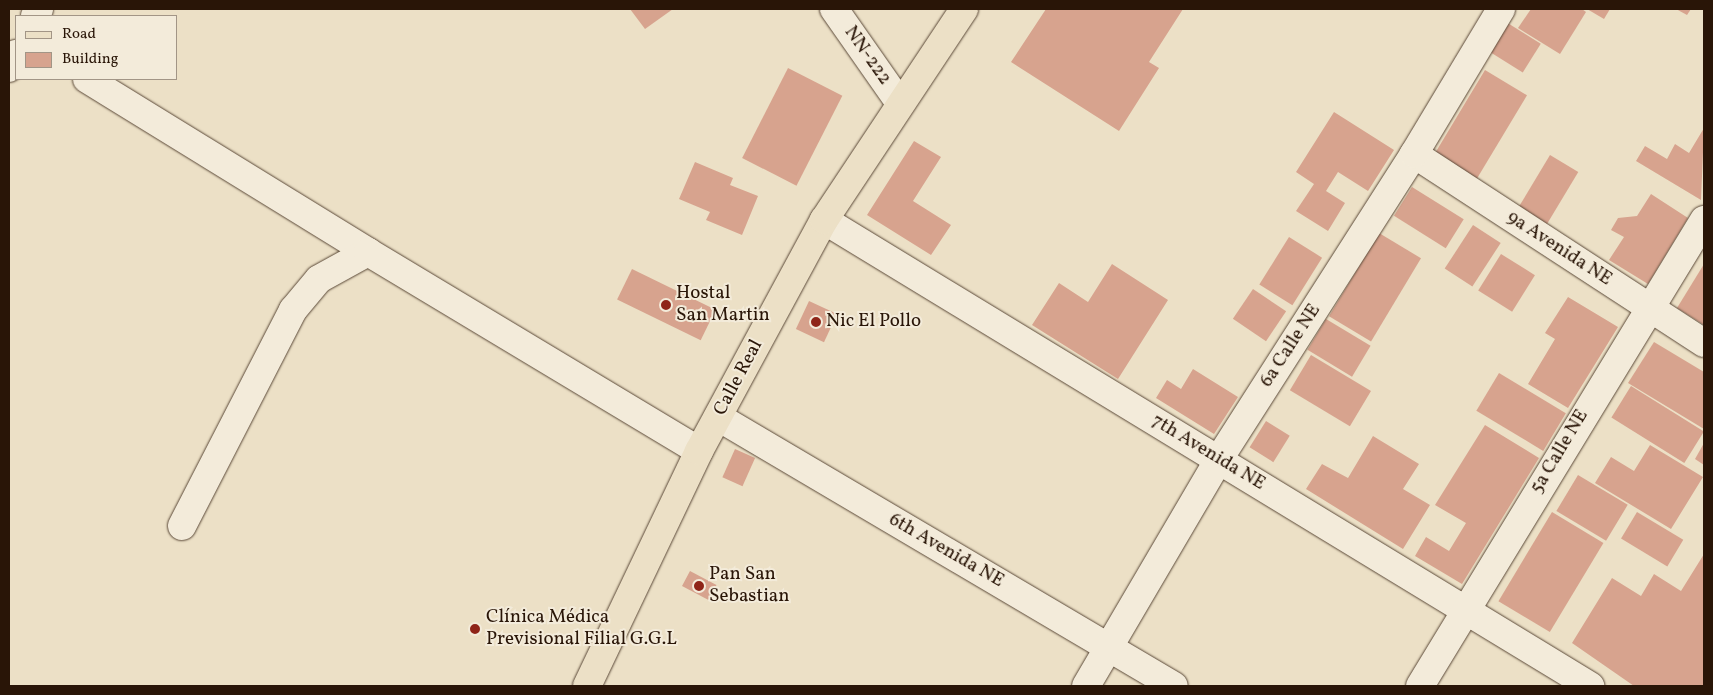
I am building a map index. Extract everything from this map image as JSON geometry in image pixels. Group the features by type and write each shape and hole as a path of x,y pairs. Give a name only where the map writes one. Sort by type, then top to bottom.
{"main road":[{"name":"Calle Real","path":"587,686 699,451 824,220 899,102 964,9"}],"street":[{"name":"NN-222","path":"834,9 899,102"},
{"name":"6a Calle NE","path":"1086,686 1218,459 1414,154 1501,9"},
{"path":"9,68 15,56"},
{"path":"89,80 368,252 699,451"},
{"name":"9a Avenida NE","path":"1414,154 1704,342"},
{"name":"7th Avenida NE","path":"824,220 1466,608 1590,686"},
{"name":"5a Calle NE","path":"1420,686 1648,306 1704,220"},
{"path":"182,526 293,310 319,279 368,252"},
{"name":"6th Avenida NE","path":"718,417 1174,686"}],"building":[{"path":"630,9 673,9 645,29"},
{"path":"1046,9 1183,9 1149,62 1159,68 1119,131 1011,62"},
{"path":"1531,9 1582,9 1586,12 1560,54 1518,28"},
{"path":"1587,9 1610,9 1604,19"},
{"path":"1676,9 1691,9 1687,15"},
{"path":"1506,22 1541,44 1523,73 1488,51"},
{"path":"788,68 842,96 796,186 742,158"},
{"path":"1485,70 1527,95 1475,181 1433,156"},
{"path":"1334,112 1394,150 1368,191 1338,172 1326,191 1345,203 1328,231 1296,211 1314,184 1296,172"},
{"path":"1704,128 1701,200 1636,161 1645,146 1667,159 1675,144 1689,153"},
{"path":"914,141 941,157 913,201 951,225 931,255 867,215"},
{"path":"1550,155 1578,172 1544,229 1516,212"},
{"path":"695,162 733,178 730,185 758,196 742,235 706,220 710,212 679,199"},
{"path":"1412,187 1464,219 1446,248 1394,216"},
{"path":"1651,194 1688,218 1648,284 1609,260 1624,237 1611,230 1618,218 1637,216"},
{"path":"1473,225 1501,243 1472,287 1445,269"},
{"path":"1379,233 1421,258 1371,341 1329,316"},
{"path":"1289,237 1322,258 1292,305 1259,284"},
{"path":"1501,254 1535,275 1512,312 1478,290"},
{"path":"1112,264 1168,300 1118,379 1032,325 1059,283 1088,302"},
{"path":"1704,264 1704,325 1677,308"},
{"name":"Hostal San Martin","path":"632,269 716,310 701,340 617,300"},
{"path":"1253,289 1286,311 1266,341 1233,319"},
{"path":"1568,297 1618,327 1568,408 1528,384 1555,339 1545,333"},
{"name":"Nic El Pollo","path":"809,301 837,314 824,342 796,329"},
{"path":"1326,319 1371,346 1352,377 1307,350"},
{"path":"1654,342 1704,372 1704,429 1628,383"},
{"path":"1311,355 1371,391 1350,426 1290,390"},
{"path":"1193,369 1238,397 1214,434 1156,398 1167,380 1181,389"},
{"path":"1499,373 1566,413 1543,451 1476,411"},
{"path":"1631,386 1704,432 1684,463 1611,417"},
{"path":"1266,421 1290,436 1273,462 1250,447"},
{"path":"1485,425 1539,458 1462,584 1415,556 1426,537 1449,551 1466,523 1435,505"},
{"path":"1373,436 1419,464 1403,489 1430,505 1403,549 1306,489 1322,464 1348,478"},
{"path":"1704,443 1704,465 1695,459"},
{"path":"1650,445 1703,477 1671,529 1595,483 1611,457 1634,471"},
{"path":"735,449 755,458 742,486 722,477"},
{"path":"1578,475 1628,505 1606,541 1556,511"},
{"path":"1552,512 1603,543 1550,632 1498,601"},
{"path":"1637,512 1683,540 1667,566 1621,539"},
{"path":"1704,554 1704,686 1634,686 1572,643 1612,578 1641,596 1654,574 1681,591"},
{"name":"Pan San Sebastian","path":"690,571 716,585 709,600 682,586"}],"place":[{"name":"Hostal San Martin","path":"666,305"},
{"name":"Nic El Pollo","path":"816,322"},
{"name":"Pan San Sebastian","path":"699,586"},
{"name":"Clínica Médica Previsional Filial G.G.L","path":"475,629"}]}
